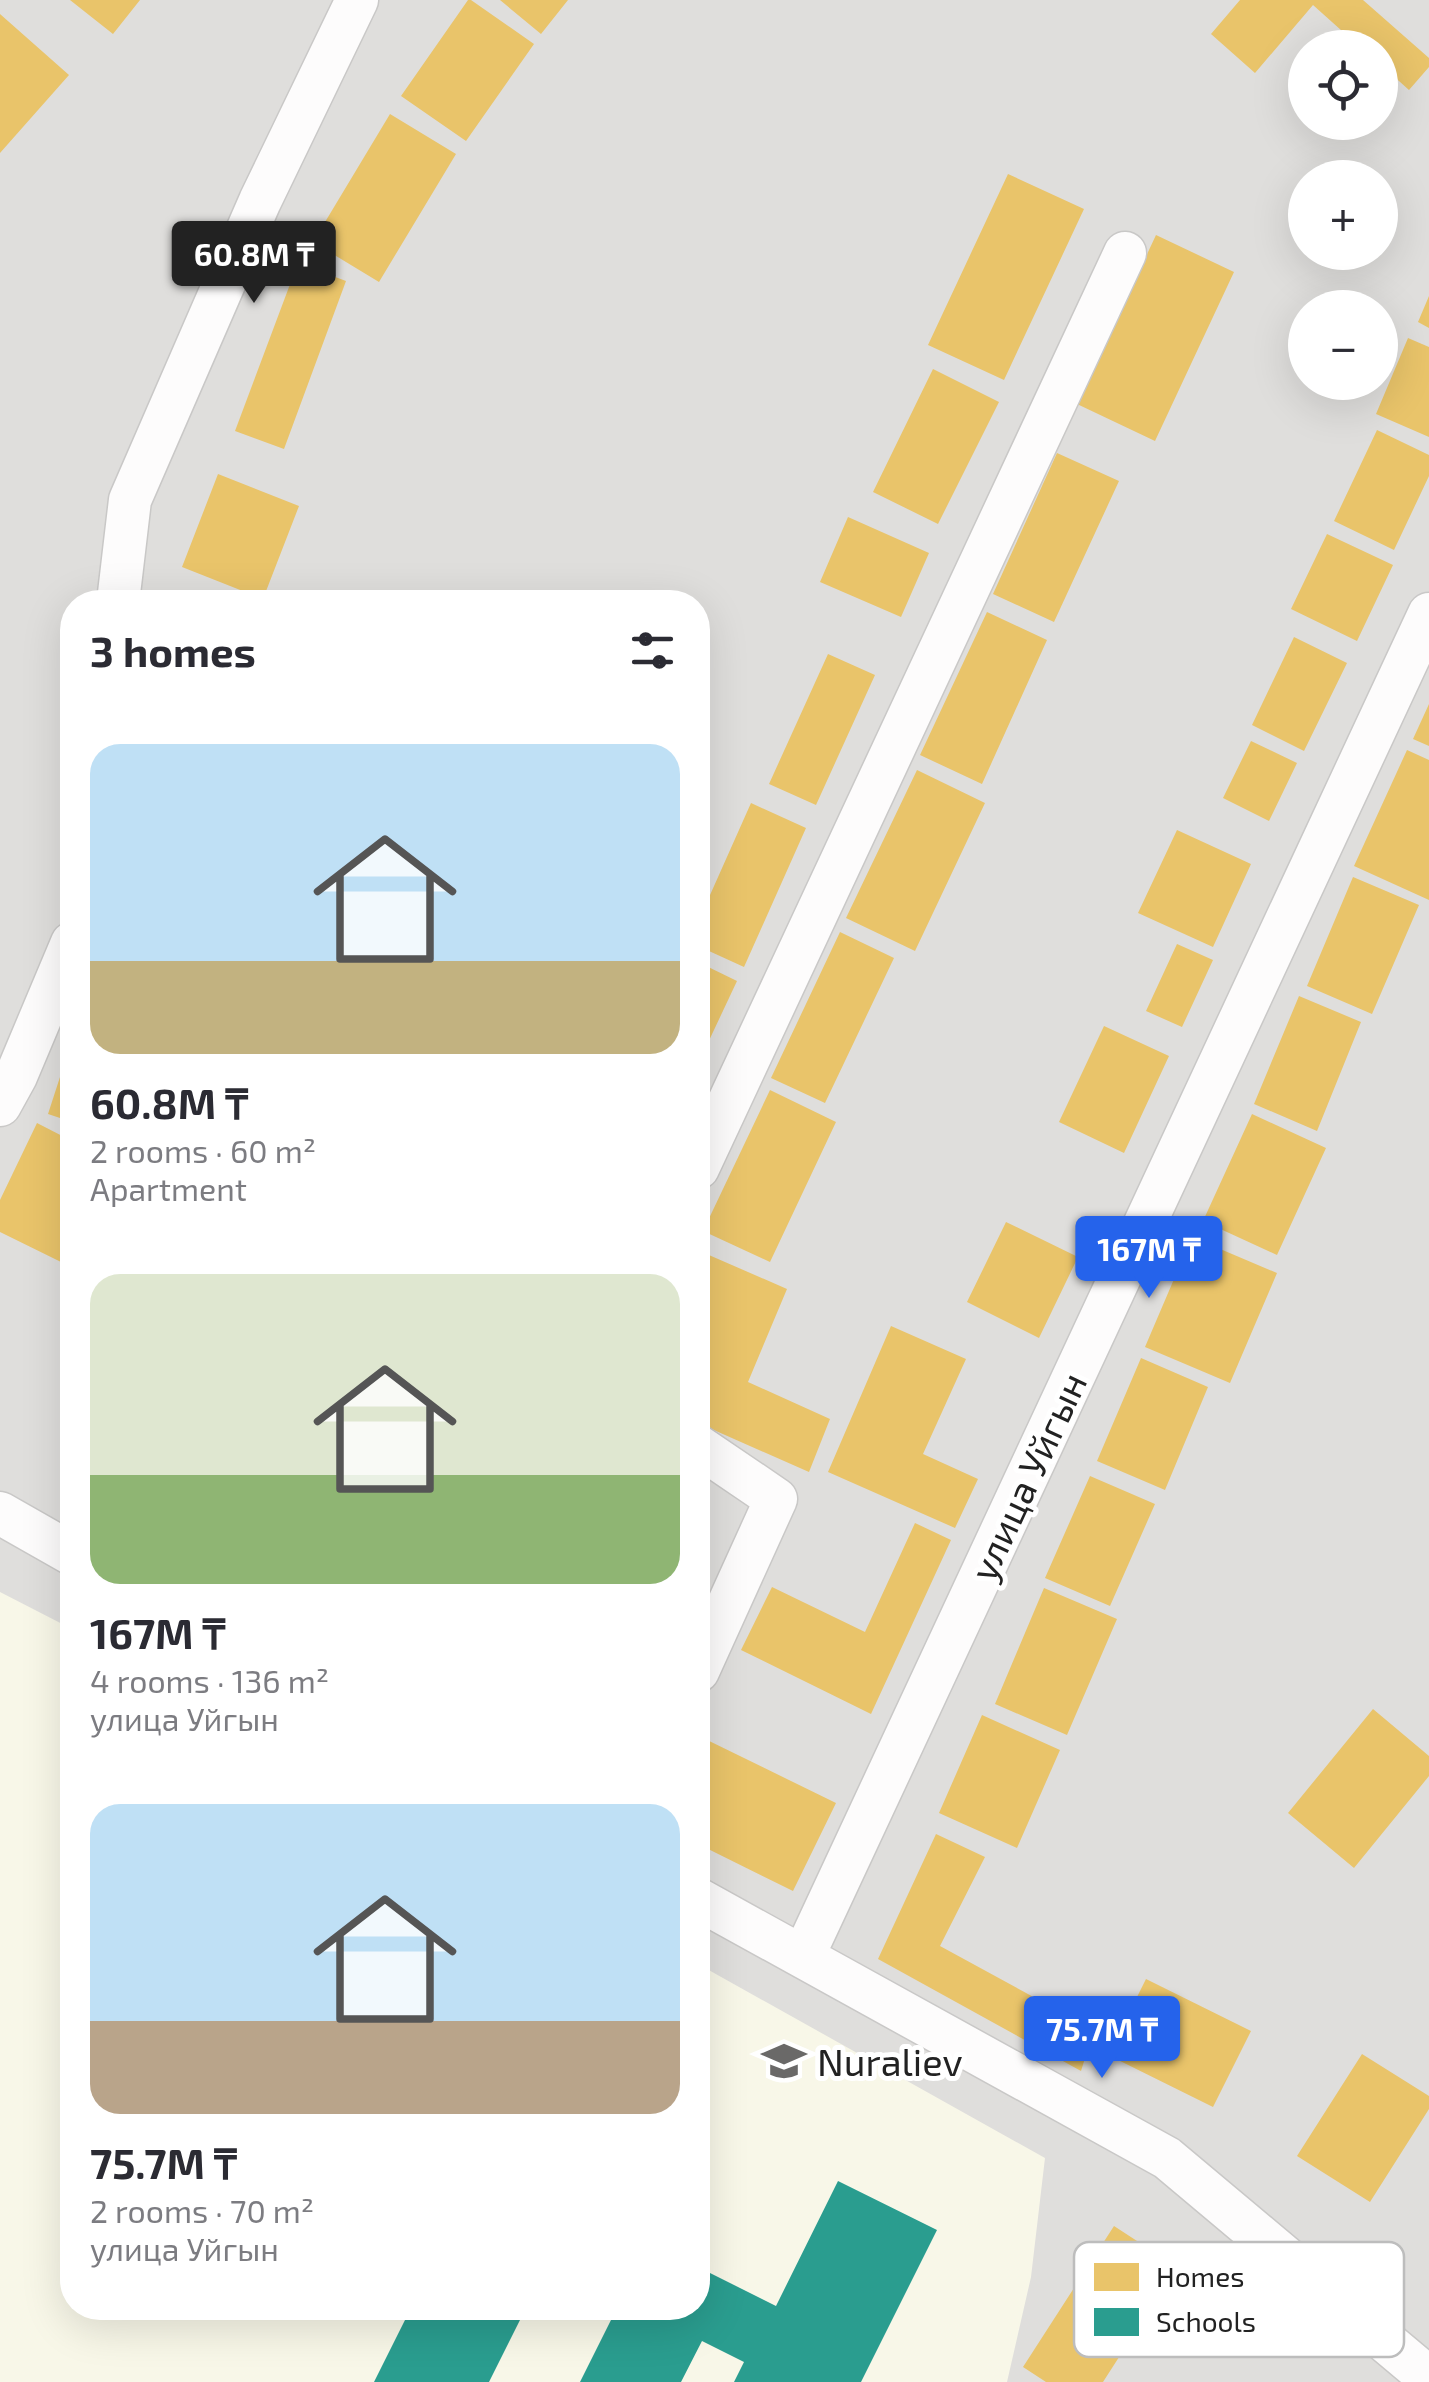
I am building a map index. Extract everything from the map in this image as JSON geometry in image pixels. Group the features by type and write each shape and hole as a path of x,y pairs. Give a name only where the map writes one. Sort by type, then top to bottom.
{"street":[{"path":"119,590 130,500 260,201 357,0"},
{"path":"710,1142 1126,253"},
{"name":"улица Уйгын","path":"803,1958 1429,614"},
{"path":"0,1106 60,972"},
{"path":"710,1454 776,1499 710,1645"},
{"path":"0,1514 60,1547"},
{"path":"710,1906 1167,2158 1267,2242"},
{"path":"1404,2357 1429,2378"}],"shaded area":[{"path":"0,0 1429,0 1429,2382 0,2382"},
{"name":"Nuraliev","path":"0,1592 60,1623 60,2320 710,2320 710,1971 1045,2158 1031,2277 1007,2382 0,2382"}],"building: Homes":[{"path":"70,0 140,0 113,34"},
{"path":"468,0 534,44 466,141 401,96"},
{"path":"500,0 568,0 541,34"},
{"path":"1240,0 1363,0 1397,30 1341,30 1313,5 1255,73 1211,34"},
{"path":"0,14 69,75 0,153"},
{"path":"1398,31 1429,58 1429,67 1409,90 1398,80"},
{"path":"390,114 456,154 379,282 313,242"},
{"path":"1008,174 1084,209 1004,380 928,345"},
{"path":"1156,235 1234,272 1155,441 1077,404"},
{"path":"298,263 346,281 284,449 235,431"},
{"path":"1429,296 1429,328 1418,322"},
{"path":"1408,338 1429,347 1429,437 1376,414 1382,400 1398,400 1398,362"},
{"path":"933,369 999,402 938,524 873,492"},
{"path":"1377,430 1429,455 1429,476 1394,550 1334,521"},
{"path":"1057,453 1119,481 1054,622 993,594"},
{"path":"218,474 299,506 266,590 240,590 182,567"},
{"path":"848,517 929,553 901,617 820,582"},
{"path":"1327,534 1393,565 1357,641 1291,609"},
{"path":"987,612 1047,640 982,784 920,755"},
{"path":"1294,637 1347,663 1304,751 1252,725"},
{"path":"828,654 875,675 816,805 769,784"},
{"path":"1429,704 1429,746 1413,739"},
{"path":"1251,741 1297,763 1269,821 1223,798"},
{"path":"1407,750 1429,760 1429,900 1354,866"},
{"path":"917,770 985,803 915,951 846,918"},
{"path":"751,803 806,828 744,967 710,951 710,895"},
{"path":"1177,830 1251,864 1213,947 1138,913"},
{"path":"1353,877 1419,905 1372,1014 1307,986"},
{"path":"840,932 894,958 825,1103 771,1078"},
{"path":"1177,944 1213,960 1182,1027 1146,1011"},
{"path":"710,968 737,981 710,1038"},
{"path":"1299,996 1361,1022 1317,1131 1254,1104"},
{"path":"1104,1026 1169,1056 1124,1153 1059,1122"},
{"path":"60,1077 60,1118 48,1114"},
{"path":"770,1090 836,1122 770,1262 710,1234 710,1216"},
{"path":"1252,1114 1326,1148 1277,1255 1203,1221"},
{"path":"37,1123 60,1135 60,1262 0,1232 0,1200"},
{"path":"1006,1222 1078,1257 1039,1338 967,1302"},
{"path":"1192,1237 1277,1273 1230,1383 1145,1347"},
{"path":"710,1255 787,1289 748,1382 830,1419 809,1472 710,1428"},
{"path":"891,1326 966,1359 923,1454 978,1479 955,1528 828,1472"},
{"path":"1141,1358 1208,1387 1165,1490 1097,1461"},
{"path":"1090,1476 1155,1504 1110,1606 1045,1578"},
{"path":"915,1523 951,1540 871,1714 741,1650 772,1587 865,1632"},
{"path":"1044,1588 1117,1619 1067,1735 995,1704"},
{"path":"1373,1709 1429,1756 1429,1776 1354,1868 1288,1813"},
{"path":"982,1715 1060,1750 1017,1848 939,1813"},
{"path":"710,1741 836,1803 793,1891 710,1850"},
{"path":"936,1834 985,1857 940,1946 1094,2030 1081,2071 878,1959"},
{"path":"1146,1979 1251,2031 1213,2107 1108,2055"},
{"path":"1362,2054 1429,2096 1429,2109 1370,2202 1297,2156"},
{"path":"1114,2226 1139,2242 1104,2242"},
{"path":"1074,2288 1074,2357 1119,2357 1103,2382 1046,2382 1023,2367"}],"building: Schools":[{"path":"838,2181 937,2230 861,2382 734,2382 744,2362 702,2341 681,2382 580,2382 611,2320 710,2320 710,2273 776,2306"},
{"path":"405,2320 520,2320 489,2382 374,2382"}],"place":[{"name":"Nuraliev","path":"784,2061"}]}
